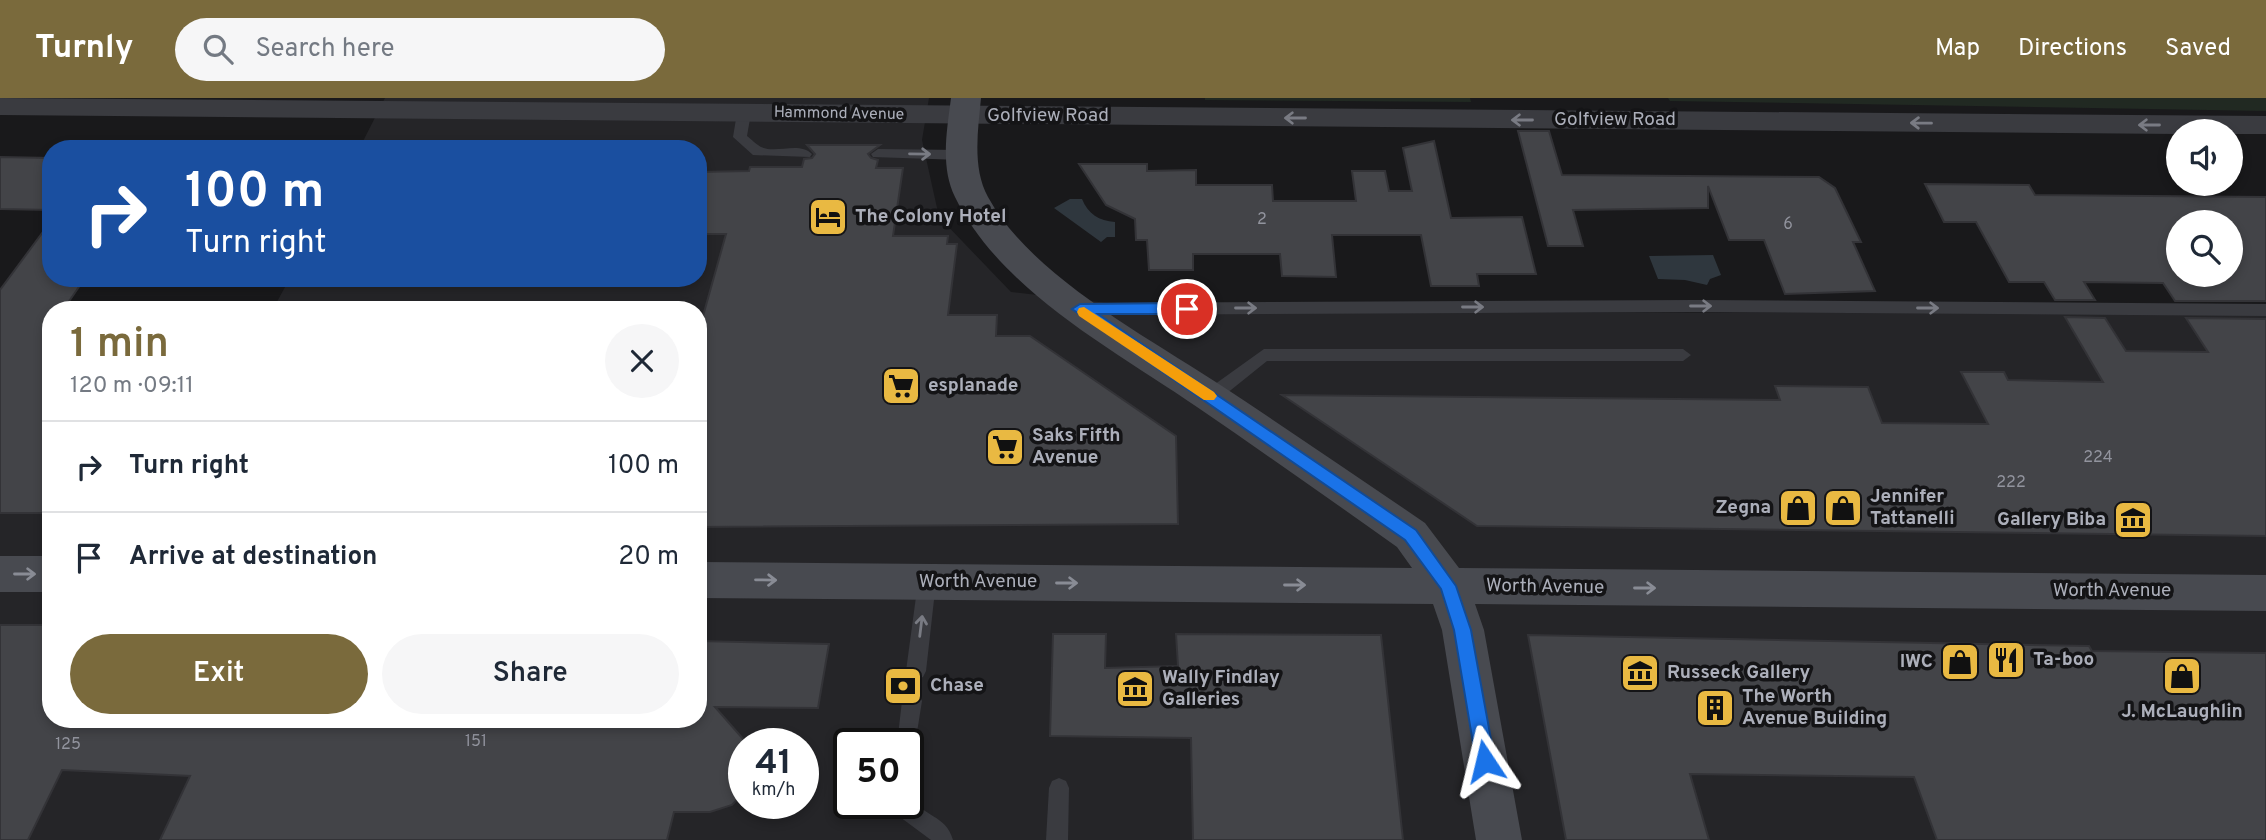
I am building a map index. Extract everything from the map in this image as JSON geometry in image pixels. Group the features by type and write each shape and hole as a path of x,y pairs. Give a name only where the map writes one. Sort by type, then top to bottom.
{"street":[{"name":"Hammond Avenue","path":"0,106 744,113 965,106"},
{"name":"Golfview Road","path":"965,106 2266,125"},
{"path":"965,106 961,155 964,178 971,198 994,234 1080,309 1410,535 1448,586 1463,630 1499,840"},
{"path":"0,573 42,574"},
{"name":"Worth Avenue","path":"707,580 2266,593"}],"lane":[{"path":"744,113 740,137 758,152 805,153"},
{"path":"878,154 961,155"},
{"path":"1080,309 1710,306 2266,310"},
{"path":"1210,397 1264,355 1683,355"},
{"path":"916,671 927,582"},
{"path":"909,728 912,701"},
{"path":"1057,840 1059,788"},
{"path":"920,819 940,832 942,840"}],"shaded area":[{"path":"385,98 929,98 922,140 939,217 1011,292 1194,313 2266,312 2266,840 0,840 0,475 42,406 42,728 707,728 707,301 277,301 285,287 707,287 707,140 364,140"},
{"path":"1470,98 1471,102 1205,100"},
{"path":"1668,98 2266,98 2266,111 1670,101"},
{"path":"1070,199 1082,199 1087,209 1095,216 1115,222 1115,237 1107,237 1101,242 1054,208"},
{"path":"1713,255 1721,275 1710,279 1707,285 1685,280 1658,279 1649,256"}],"building":[{"path":"1518,131 1549,131 1562,175 1819,177 1835,188 1861,242 1853,242 1875,291 1785,294 1764,240 1729,240 1708,186 1708,208 1573,210 1583,246 1548,246"},
{"path":"1434,141 1451,218 1522,217 1536,274 1477,274 1479,286 1431,286 1421,235 1332,235 1336,277 1282,276 1280,254 1193,254 1193,270 1149,270 1147,240 1136,240 1135,219 1106,205 1079,164 1147,164 1147,171 1196,170 1196,185 1272,185 1273,201 1356,201 1352,171 1385,171 1389,191 1412,191 1403,148"},
{"name":"esplanade","path":"807,145 880,145 868,154 878,160 876,168 903,168 893,236 948,236 947,244 957,244 948,315 997,315 996,336 1030,336 1176,436 1178,524 707,527 707,302 726,234 707,234 707,172 749,171 750,167 802,167 804,159 812,158 815,154"},
{"path":"0,157 42,158 42,210 0,209"},
{"path":"1925,184 2029,185 2035,195 2266,197 2266,301 2175,301 2163,283 2084,282 2095,300 2055,300 2044,282 2009,282 1976,222 1944,222"},
{"path":"42,233 42,287 79,287 69,301 42,301 42,513 0,513 0,290"},
{"path":"2065,317 2105,318 2126,351 2208,352 2186,318 2266,319 2266,536 1477,526 1282,395 1780,400 1775,386 1868,387 1882,423 1988,424 1961,372 2004,372 2008,380 2103,382"},
{"path":"0,625 42,625 42,728 707,728 707,641 829,644 818,708 715,707 733,728 728,728 728,806 710,812 674,812 667,840 160,840 190,776 62,770 28,840 0,840"},
{"path":"1053,634 1106,634 1105,668 1178,666 1176,634 1381,635 1403,840 1193,840 1191,738 1050,736"},
{"path":"1528,635 2089,646 2092,651 2266,653 2266,840 1937,840 1914,777 1690,774 1709,840 1566,840"}],"slow traffic":[{"path":"1084,312 1209,396"}],"place":[{"name":"The Colony Hotel","path":"828,217"},
{"name":"esplanade","path":"901,386"},
{"name":"Saks Fifth Avenue","path":"1005,447"},
{"name":"Zegna","path":"1798,508"},
{"name":"Jennifer Tattanelli","path":"1843,508"},
{"name":"Gallery Biba","path":"2133,520"},
{"name":"Ta-boo","path":"2006,660"},
{"name":"IWC","path":"1960,662"},
{"name":"Russeck Gallery","path":"1640,673"},
{"name":"J. McLaughlin","path":"2182,676"},
{"name":"Chase","path":"903,686"},
{"name":"Wally Findlay Galleries","path":"1135,689"},
{"name":"The Worth Avenue Building","path":"1715,708"}],"route":[{"path":"1187,309 1080,309 1410,535 1448,586 1463,630 1485,761"}]}
